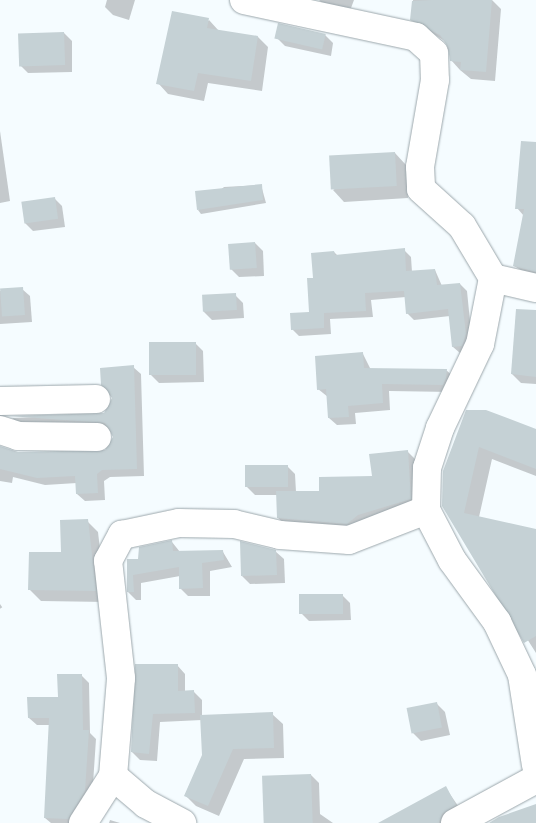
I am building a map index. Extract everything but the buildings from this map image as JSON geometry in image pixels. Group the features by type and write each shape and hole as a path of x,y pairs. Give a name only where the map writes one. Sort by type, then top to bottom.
{"street":[{"path":"244,0 416,36 434,53 435,80 420,167 421,189 462,226 493,278 480,344 440,428 427,468 426,510 452,560 497,622 522,675 536,765"},
{"path":"493,278 536,288"},
{"path":"0,401 96,399"},
{"path":"0,430 18,436 97,437"},
{"path":"83,823 113,776 121,678 108,561 122,535 178,523 206,524 315,539 349,540 426,510"},
{"path":"113,776 146,804 182,823"},
{"path":"455,823 536,779"}]}
